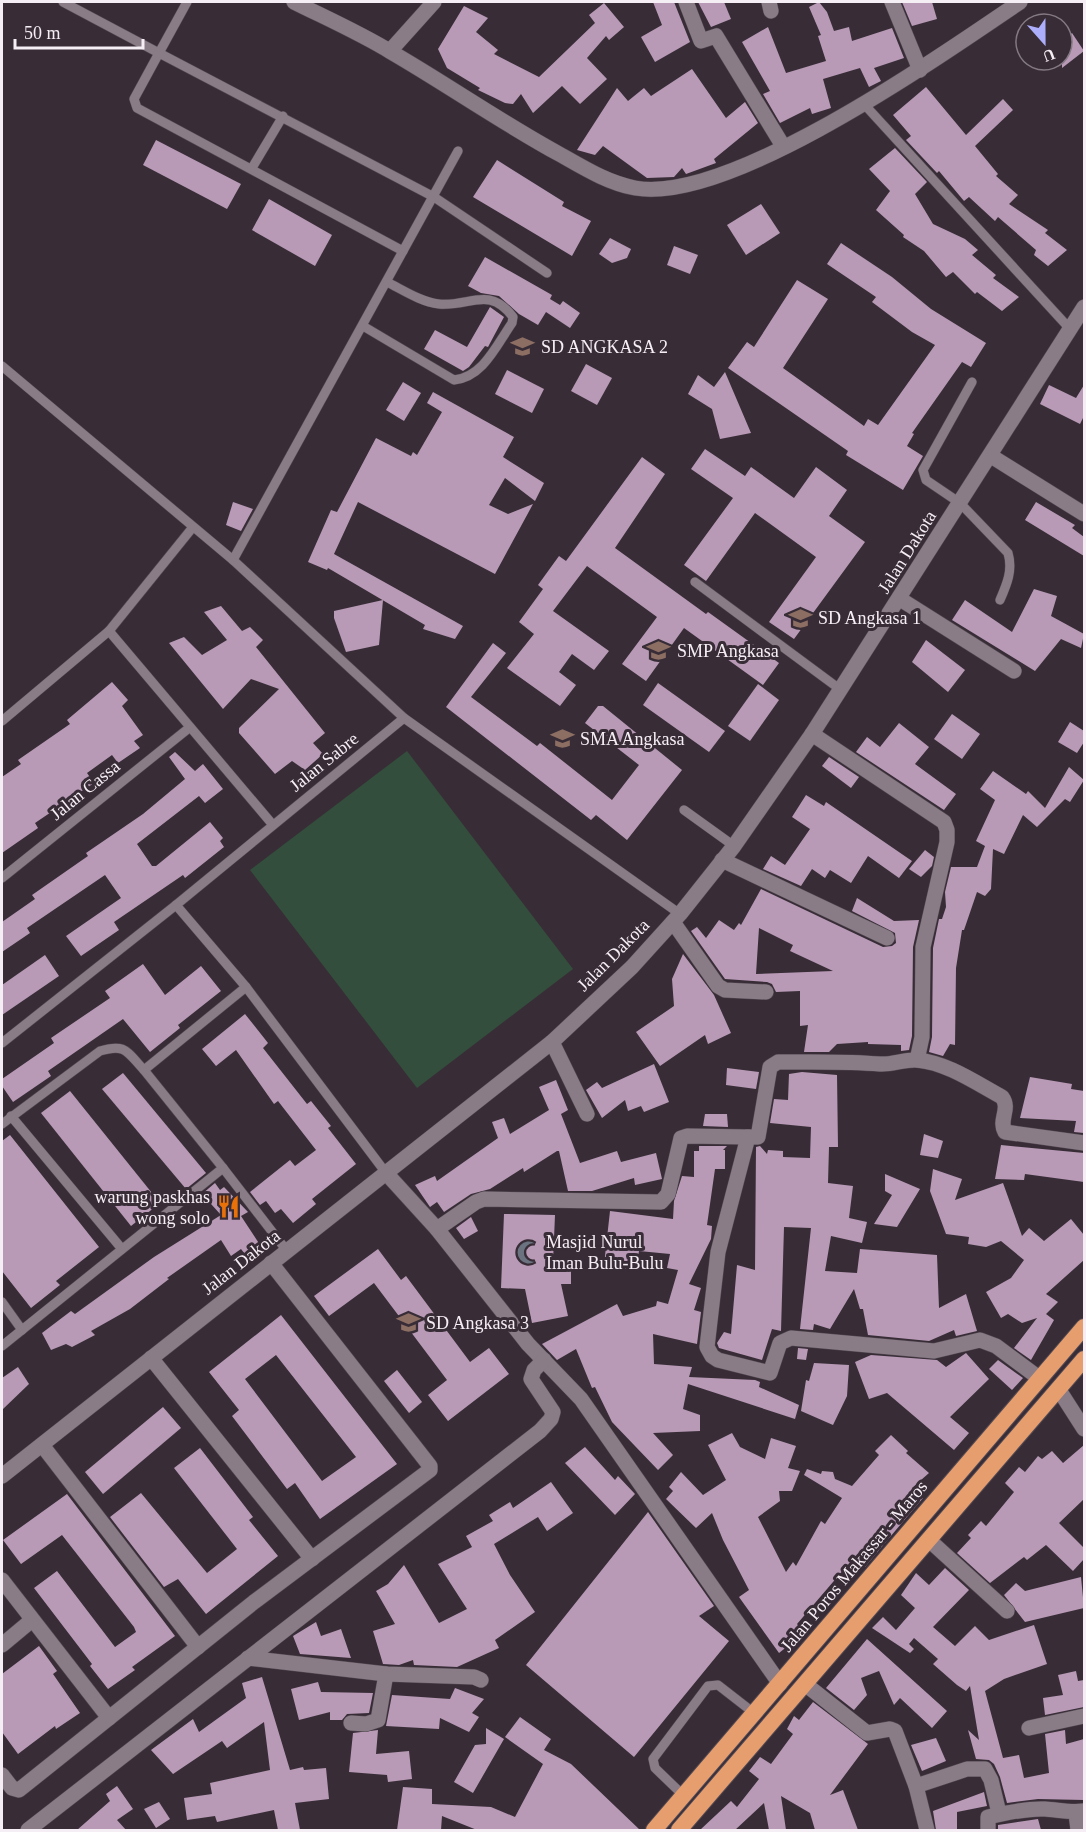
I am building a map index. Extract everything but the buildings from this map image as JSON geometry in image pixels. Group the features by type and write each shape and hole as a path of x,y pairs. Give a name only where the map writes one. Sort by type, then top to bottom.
{"highway":[{"name":"Jalan Poros Makassar - Maros","path":"654,1830 1084,1327"},
{"path":"679,1830 1084,1359"}],"street":[{"path":"294,2 390,51 527,137 601,177 635,188 677,188 713,179 783,146 920,70 1020,2"},
{"path":"390,51 434,2"},
{"path":"686,2 701,41 716,36 783,146"},
{"path":"892,2 920,70"},
{"name":"Jalan Dakota","path":"2,1476 552,1042 632,968 734,846 812,734 1084,307"},
{"path":"991,456 1084,514"},
{"path":"900,599 1014,671"},
{"path":"812,734 944,822 946,827 947,842 923,947 922,1037 917,1060"},
{"path":"722,860 887,938"},
{"path":"676,918 718,986 725,990 766,992"},
{"path":"552,1042 587,1114"},
{"path":"437,1229 470,1205 484,1198 661,1202 668,1194 681,1138 687,1136 758,1137 770,1067 774,1063 867,1061 882,1065 917,1060 950,1069 1002,1097 1006,1106 1002,1126 1005,1132 1084,1143"},
{"path":"748,1137 715,1267 707,1347 712,1356 770,1373 780,1343 791,1338 934,1351 980,1340 996,1346 1039,1378"},
{"path":"386,1173 437,1229 544,1360 581,1399 780,1684"},
{"path":"2,1775 12,1788 19,1790 312,1559 426,1476 430,1466 271,1263"},
{"path":"151,1358 312,1559"},
{"path":"28,1830 540,1431 551,1419 553,1412 531,1379 534,1370 544,1360"},
{"path":"1059,1390 1084,1429"},
{"path":"42,1445 198,1647"},
{"path":"929,1540 1008,1611"},
{"path":"2,1580 109,1718"},
{"path":"2,1645 32,1620"},
{"path":"248,1658 386,1674 474,1677 481,1680"},
{"path":"351,1723 366,1724 378,1720 386,1674"},
{"path":"805,1684 867,1733 890,1729 895,1731 916,1786 927,1830"},
{"path":"1029,1728 1084,1716"},
{"path":"916,1786 967,1768 985,1769 991,1780 999,1813"},
{"path":"988,1830 988,1817 999,1813 1010,1814 1043,1809 1080,1812 1078,1830"}],"lane":[{"path":"63,2 434,197 547,273"},
{"path":"187,2 134,99 137,108 403,251"},
{"path":"863,103 1070,330"},
{"path":"252,168 283,116"},
{"path":"233,560 458,152"},
{"path":"363,326 454,380 467,379 479,371 512,323 513,317 507,308 490,299 438,304 425,301 387,282"},
{"path":"2,366 233,560 404,718 676,918"},
{"path":"972,382 922,470 926,480 960,503 1008,553 1011,563 1010,575 1000,600"},
{"path":"2,721 109,631 193,527"},
{"path":"695,582 841,690"},
{"path":"109,631 273,825"},
{"name":"Jalan Sabre","path":"2,1043 176,905 404,718"},
{"name":"Jalan Cassa","path":"2,878 189,728"},
{"path":"684,810 734,846"},
{"path":"176,905 246,987 386,1173"},
{"path":"144,1070 246,987"},
{"path":"2,1124 100,1051 117,1045 122,1047 144,1070 287,1251"},
{"path":"11,1116 122,1249"},
{"path":"2,1346 223,1168"},
{"path":"2,1302 22,1330"},
{"path":"684,1796 656,1768 653,1759 708,1686 718,1685 754,1713"}],"green space":[{"path":"407,751 573,969 417,1088 250,870"}],"place":[{"name":"SD ANGKASA 2","path":"523,347"},
{"name":"SD Angkasa 1","path":"800,618"},
{"name":"SMP Angkasa","path":"659,651"},
{"name":"SMA Angkasa","path":"562,739"},
{"name":"warung paskhas wong solo","path":"228,1207"},
{"name":"Masjid Nurul Iman Bulu-Bulu","path":"528,1252"},
{"name":"SD Angkasa 3","path":"408,1323"}]}
